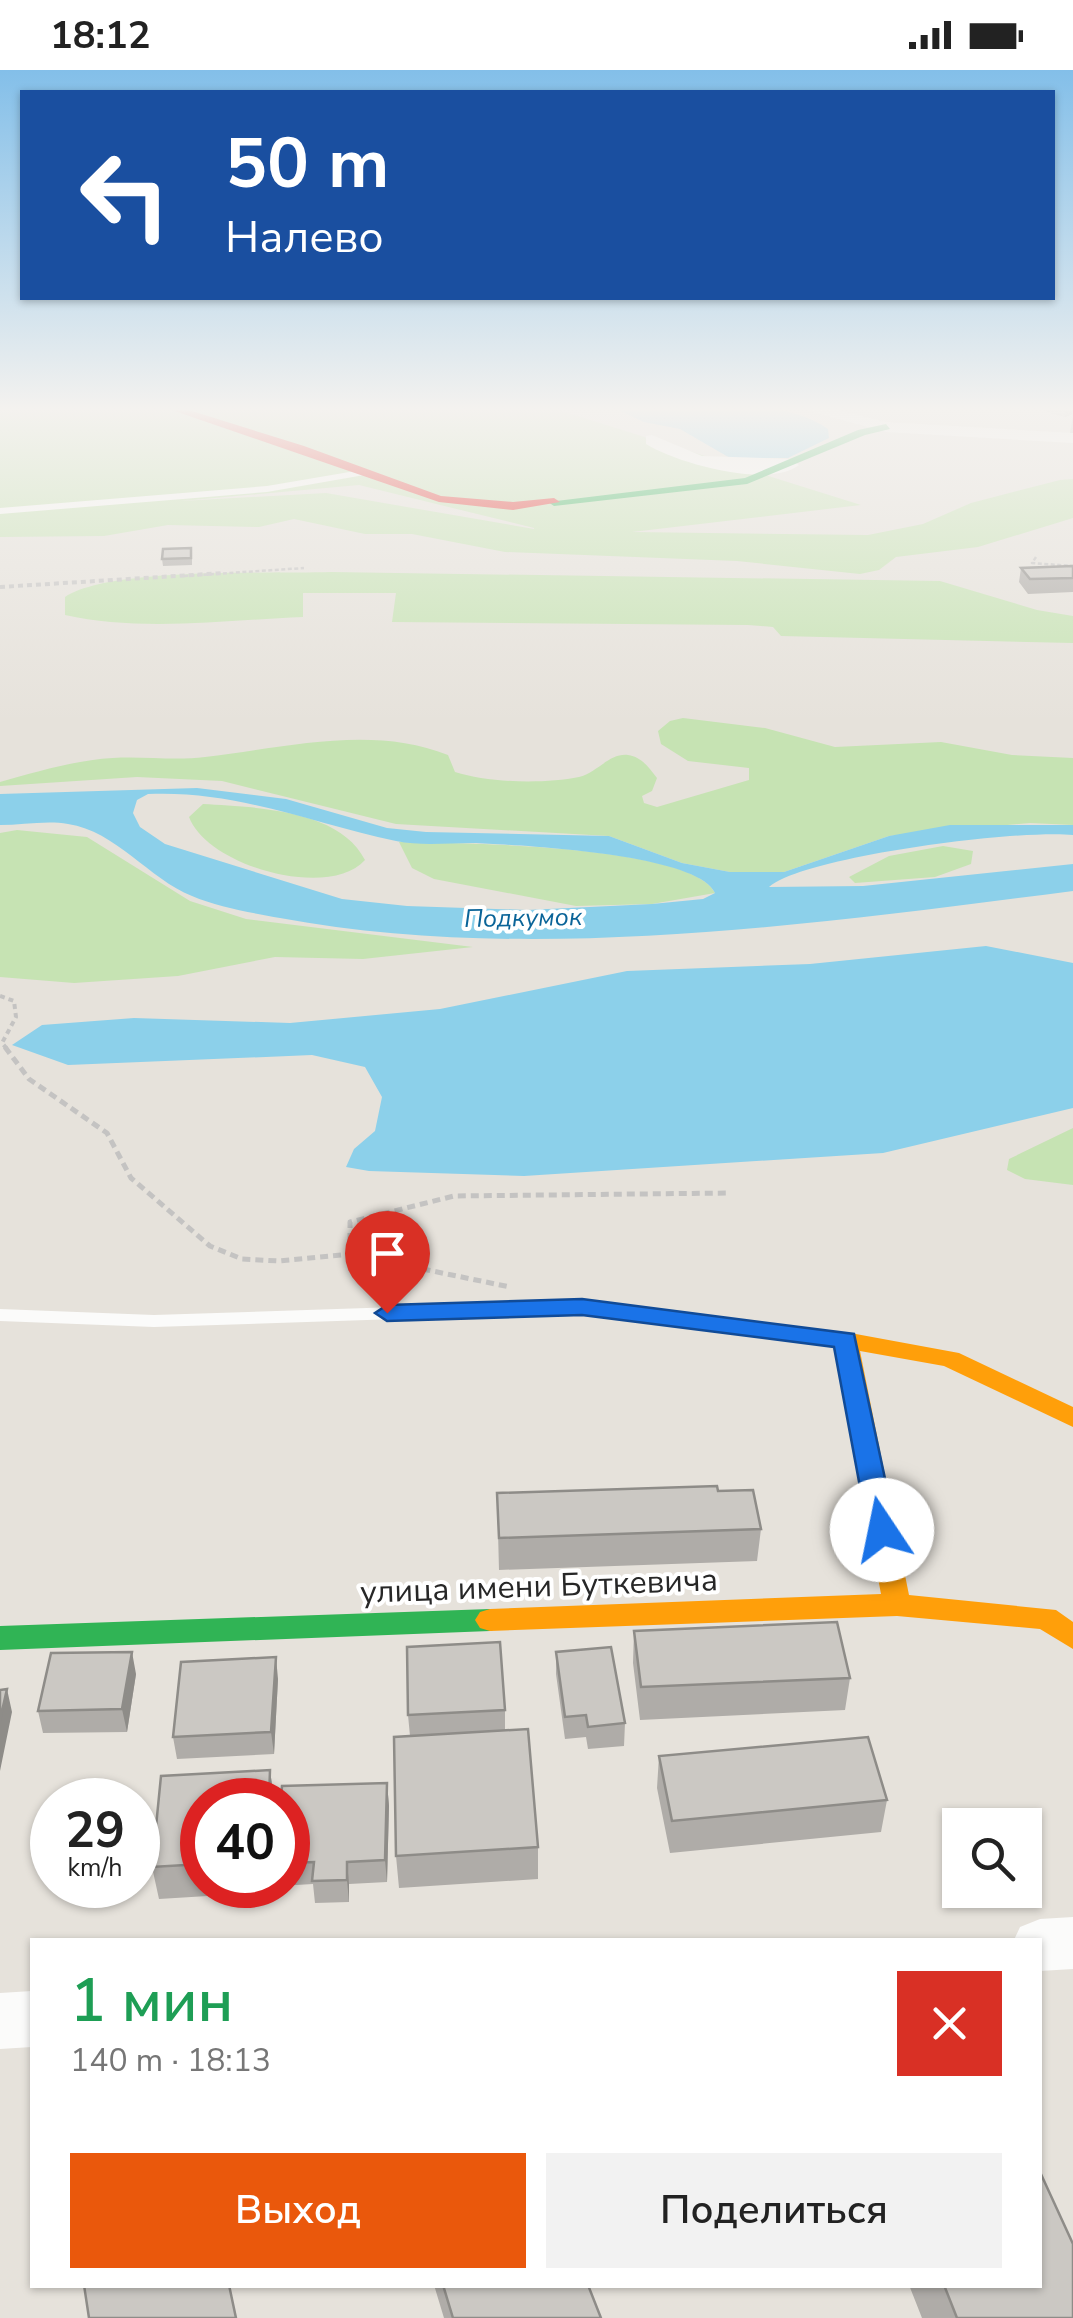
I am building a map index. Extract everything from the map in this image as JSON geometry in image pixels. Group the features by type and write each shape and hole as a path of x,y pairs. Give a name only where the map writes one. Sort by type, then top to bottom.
{"street":[{"path":"897,1605 845,1340 950,1360 1073,1418"},
{"name":"улица имени Буткевича","path":"0,1638 897,1605 1046,1618 1073,1637"},
{"path":"1042,1945 1073,1943"},
{"path":"0,2021 30,2019"}],"lane":[{"path":"0,1315 154,1321 582,1307 845,1340"}],"path":[{"path":"1036,557 1032,563 1042,566 1073,566"},
{"path":"0,587 304,568"},
{"path":"0,996 14,1000 16,1016 2,1043 29,1079 108,1133 131,1178 210,1246 242,1258 279,1261 350,1254 516,1288"},
{"path":"350,1254 350,1222 454,1196 730,1193"}],"green space":[{"path":"0,512 435,512 534,529 469,512 802,512 632,532 868,535 923,524 951,512 1073,512 1073,518 978,547 896,557 879,570 860,574 737,561 505,552 412,534 365,534 294,519 259,527 168,525 104,536 0,537"},
{"path":"331,572 940,581 1037,610 1073,616 1073,643 781,636 773,627 748,625 392,622 396,593 303,593 303,617 153,624 65,615 65,597 87,587 118,581 193,574"},
{"path":"683,718 765,728 835,747 941,742 1012,755 1073,758 1073,825 1030,823 889,836 784,872 730,872 682,863 609,836 396,824 222,781 137,777 0,786 0,782 28,774 99,759 194,758 358,740 419,746 448,755 455,772 517,781 579,777 615,757 633,756 657,778 652,791 642,796 644,803 657,807 749,780 749,768 688,761 661,744 658,731 670,721"},
{"path":"203,804 270,810 316,821 353,843 365,860 348,872 325,877 299,877 244,863 201,835 189,817"},
{"path":"17,830 87,837 190,901 246,919 473,947 363,959 275,957 178,976 74,983 0,977 0,833"},
{"path":"399,842 569,849 619,856 664,864 697,877 715,893 652,904 576,906 434,879 412,868"},
{"path":"943,846 973,851 971,864 935,877 855,883 849,877 889,856"},
{"path":"1073,1128 1073,1185 1025,1179 1007,1170 1009,1159"}],"water":[{"name":"Подкумок","path":"197,788 286,799 387,828 609,836 682,863 730,872 784,872 889,836 950,825 1073,825 1073,835 1009,836 867,855 790,876 769,887 863,886 1073,864 1073,891 778,926 676,934 575,939 376,932 269,916 202,900 161,879 117,845 85,828 52,822 0,825 0,794","holes":["148,794 243,802 405,843 526,846 642,860 701,879 715,893 703,899 652,904 527,910 407,906 342,899 165,844 140,827 133,813 137,800"]},
{"path":"986,946 1073,963 1073,1108 883,1153 524,1176 369,1171 346,1167 354,1149 375,1131 382,1097 365,1067 312,1055 68,1065 12,1045 42,1025 134,1018 290,1023 440,1009 627,971 810,964"}],"building":[{"path":"191,548 191,558 162,559 163,549"},
{"path":"1073,566 1073,578 1030,579 1021,568"},
{"path":"717,1486 718,1491 753,1490 761,1529 499,1538 497,1493"},
{"path":"837,1622 850,1678 641,1687 634,1631"},
{"path":"500,1642 505,1710 408,1715 407,1647"},
{"path":"611,1647 625,1723 588,1727 586,1715 565,1717 556,1652"},
{"path":"132,1652 122,1709 38,1711 51,1653"},
{"path":"276,1657 271,1732 173,1737 181,1662"},
{"path":"7,1689 0,1720 0,1690"},
{"path":"528,1729 538,1847 396,1856 394,1737"},
{"path":"868,1737 887,1800 672,1821 659,1756"},
{"path":"270,1770 270,1778 180,1778 180,1865 160,1867 161,1776"},
{"path":"387,1783 385,1860 347,1862 347,1880 312,1881 310,1785"},
{"path":"1042,2176 1073,2244 1073,2318 957,2318 945,2288 1042,2288"},
{"path":"84,2288 230,2288 236,2318 89,2318"},
{"path":"444,2288 589,2288 601,2318 453,2318"}],"traffic: fast":[{"path":"0,1638 490,1620"}],"traffic: slow":[{"path":"897,1605 845,1340 950,1359 1073,1418"},
{"path":"490,1620 897,1605 1046,1618 1073,1637"}],"route":[{"path":"387,1313 582,1307 845,1340 882,1530"}]}
